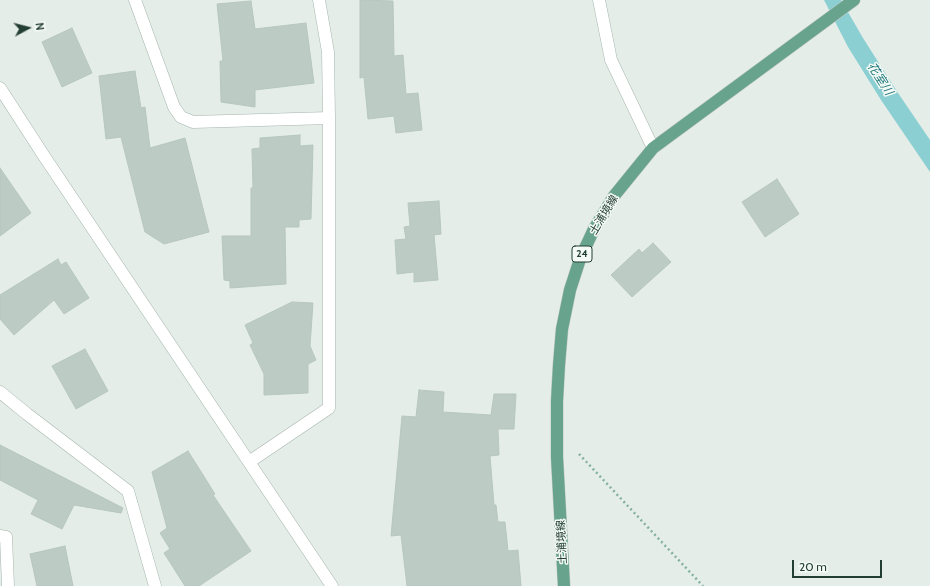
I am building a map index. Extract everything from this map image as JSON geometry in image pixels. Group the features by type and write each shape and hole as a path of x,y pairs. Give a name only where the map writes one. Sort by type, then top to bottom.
{"main road":[{"name":"土浦境線","path":"564,586 557,457 557,401 562,329 570,290 580,259 594,229 614,196 653,148 854,0"}],"street":[{"path":"135,0 174,107 181,117 193,122 329,118"},
{"path":"249,462 329,408 328,52 319,0"},
{"path":"599,0 611,60 653,148"},
{"path":"0,88 332,586"},
{"path":"0,392 128,491 155,586"},
{"path":"0,536 6,537 8,586"}],"path":[{"path":"558,434 576,450 703,586"}],"water":[{"name":"花室川","path":"824,0 841,0 896,90 930,140 930,172 881,100 848,47"}],"building":[{"path":"360,0 393,1 394,56 403,55 406,94 418,93 422,130 396,133 394,116 368,119 364,77 360,78"},
{"path":"251,1 255,29 306,23 314,83 255,90 255,107 221,102 220,61 223,61 217,4"},
{"path":"72,28 92,73 62,87 42,42"},
{"path":"135,71 141,108 145,107 150,148 185,138 209,232 164,244 145,232 121,137 106,139 99,76"},
{"path":"300,135 300,146 313,145 311,219 299,220 299,227 285,227 286,284 230,288 230,281 224,280 222,236 251,236 251,188 253,188 252,149 260,148 260,138"},
{"path":"0,168 31,213 0,236"},
{"path":"777,179 799,214 765,237 742,202"},
{"path":"439,201 441,234 434,235 438,280 414,282 414,272 397,274 395,240 406,239 404,227 410,226 408,203"},
{"path":"653,243 671,262 632,297 611,275 639,249 642,253"},
{"path":"58,259 61,265 66,262 89,298 64,314 54,300 14,335 0,319 0,295"},
{"path":"292,302 313,303 310,346 316,360 308,364 308,393 264,395 264,374 250,345 253,343 245,325"},
{"path":"85,349 108,391 76,409 52,366"},
{"path":"419,390 444,392 443,412 491,415 494,394 516,394 514,429 498,429 499,455 490,456 494,505 496,505 498,522 505,522 508,551 518,550 521,586 407,586 401,535 391,536 402,416 416,417"},
{"path":"0,445 123,508 121,513 74,505 62,529 31,514 38,500 0,480"},
{"path":"188,451 215,494 213,495 251,551 199,586 185,586 164,553 170,549 160,533 167,528 152,472"},
{"path":"65,546 73,586 37,586 30,554"}]}
